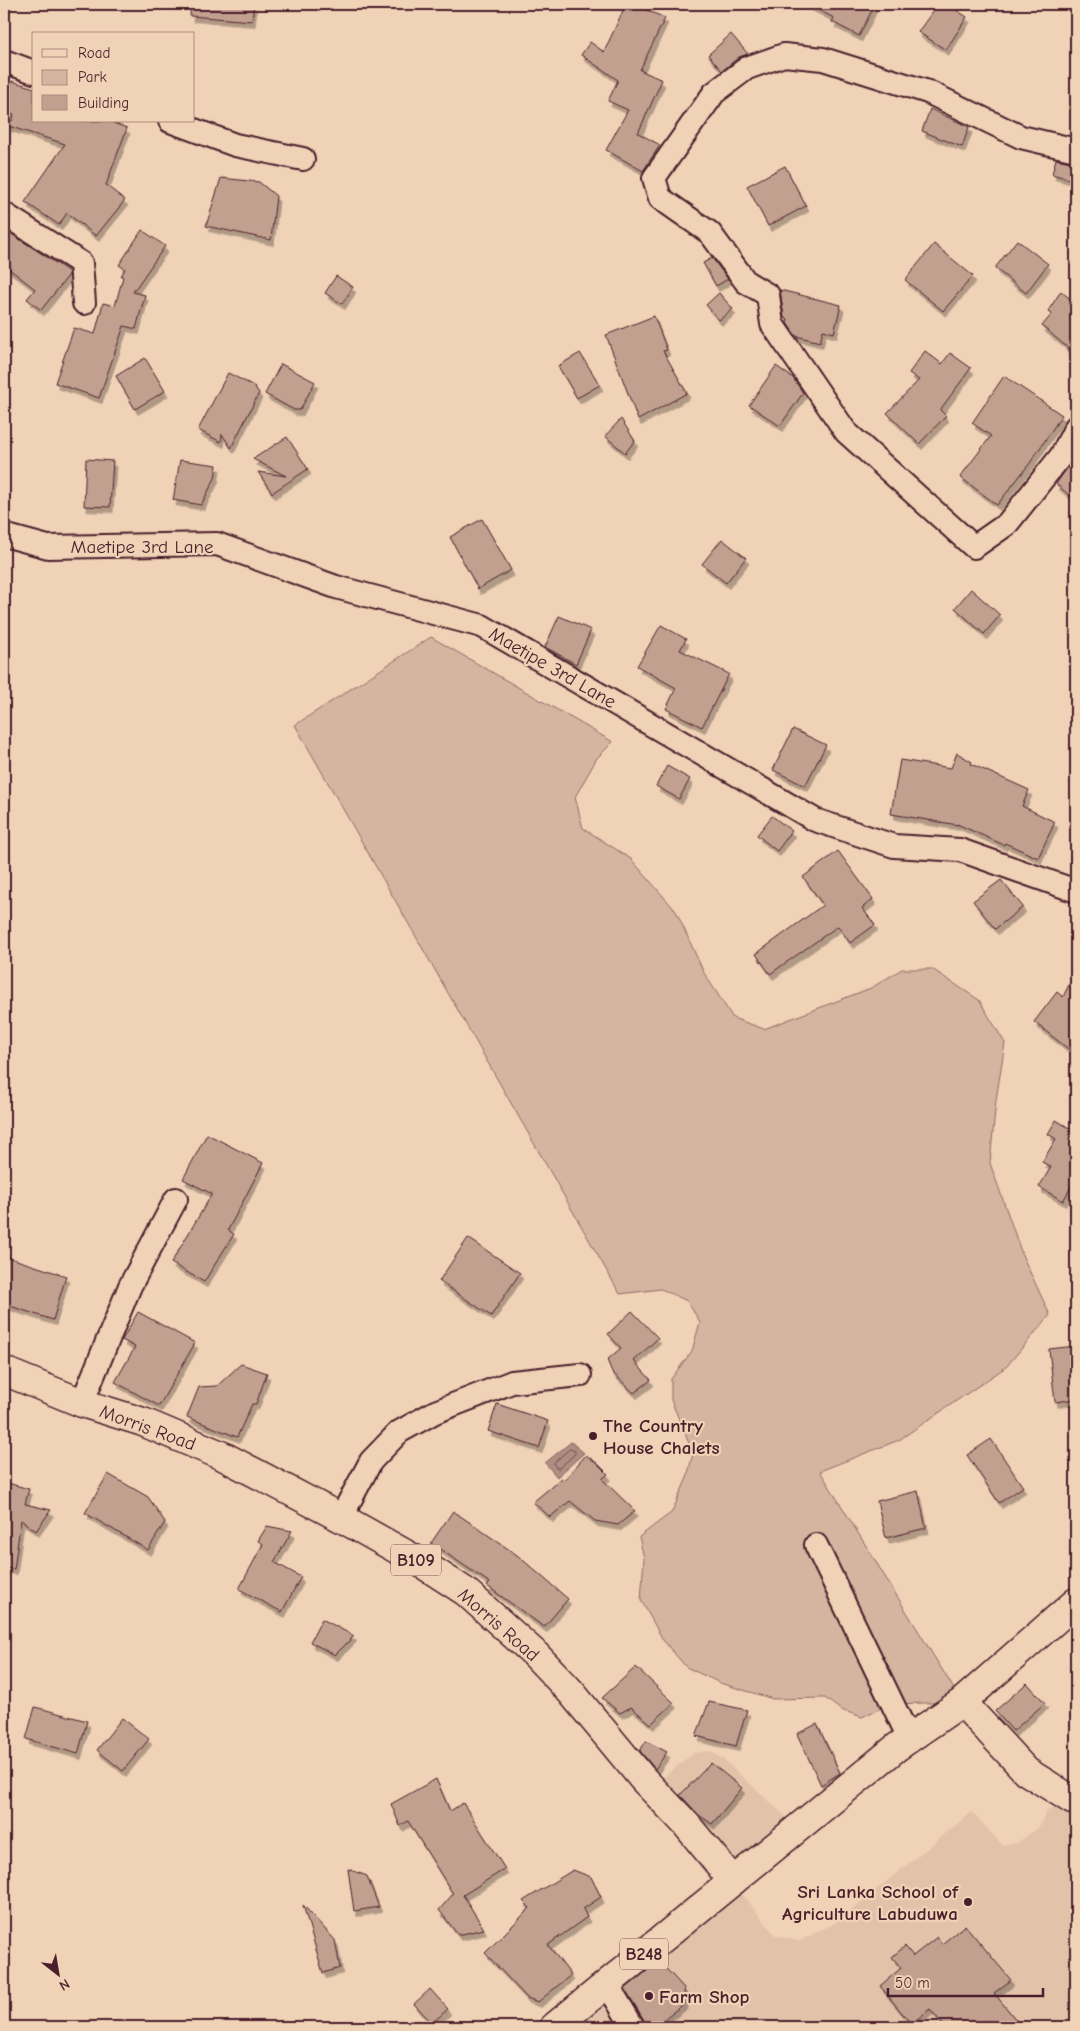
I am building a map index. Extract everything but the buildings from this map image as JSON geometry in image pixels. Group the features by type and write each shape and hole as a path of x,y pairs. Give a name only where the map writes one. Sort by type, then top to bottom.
{"main road":[{"name":"Morris Road","path":"4,1371 82,1403 143,1422 223,1456 345,1520 418,1561 466,1592 534,1653 571,1692 643,1779 685,1823 733,1882"},
{"path":"733,1882 908,1738 962,1702 1076,1602"},
{"path":"962,1702 1026,1771 1076,1801"},
{"name":"B248","path":"554,2027 733,1882"}],"street":[{"path":"1076,150 1021,137 928,92 823,59 784,55 747,68 714,93 654,178 660,198 710,233 746,282 768,295 772,324 846,432 974,547 1007,524 1061,456 1076,427"},
{"path":"4,61 32,71"},
{"path":"173,122 235,145 303,159"},
{"path":"4,214 81,263 84,303"},
{"name":"Maetipe 3rd Lane","path":"4,535 48,547 218,544 336,587 482,626 815,820 894,846 960,850 1076,891"},
{"path":"82,1403 130,1286 176,1199"},
{"path":"345,1520 348,1504 371,1461 399,1432 435,1412 512,1382 580,1375"},
{"path":"816,1544 908,1738"},
{"path":"607,1984 633,2027"}],"shaded area":[{"path":"709,1751 723,1759 799,1829 733,1882 660,1785 667,1774 694,1753"},
{"name":"Sri Lanka School of Agriculture Labuduwa","path":"1072,1800 1076,1801 1076,2027 653,2027 685,2003 684,1988 649,1950 733,1882 775,1935 799,1941 835,1923 972,1812 1002,1845 1017,1843 1038,1828 1047,1811"},
{"path":"607,1984 633,2027 554,2027"}],"green space":[{"path":"431,637 613,742 597,758 575,797 583,828 631,859 676,911 704,973 733,1018 764,1029 871,988 902,969 932,969 979,1000 1005,1043 996,1100 990,1163 1023,1257 1050,1315 1006,1367 899,1440 820,1471 962,1702 890,1704 862,1717 841,1710 825,1698 773,1699 720,1683 686,1667 663,1640 641,1600 644,1558 639,1537 672,1512 687,1478 693,1453 671,1400 671,1379 692,1351 700,1322 687,1301 661,1289 620,1294 295,725"}],"water":[{"path":"571,1442 584,1453 557,1477 545,1463"}],"place":[{"name":"The Country House Chalets","path":"593,1436"},
{"name":"Sri Lanka School of Agriculture Labuduwa","path":"968,1902"},
{"name":"Farm Shop","path":"649,1996"}]}
